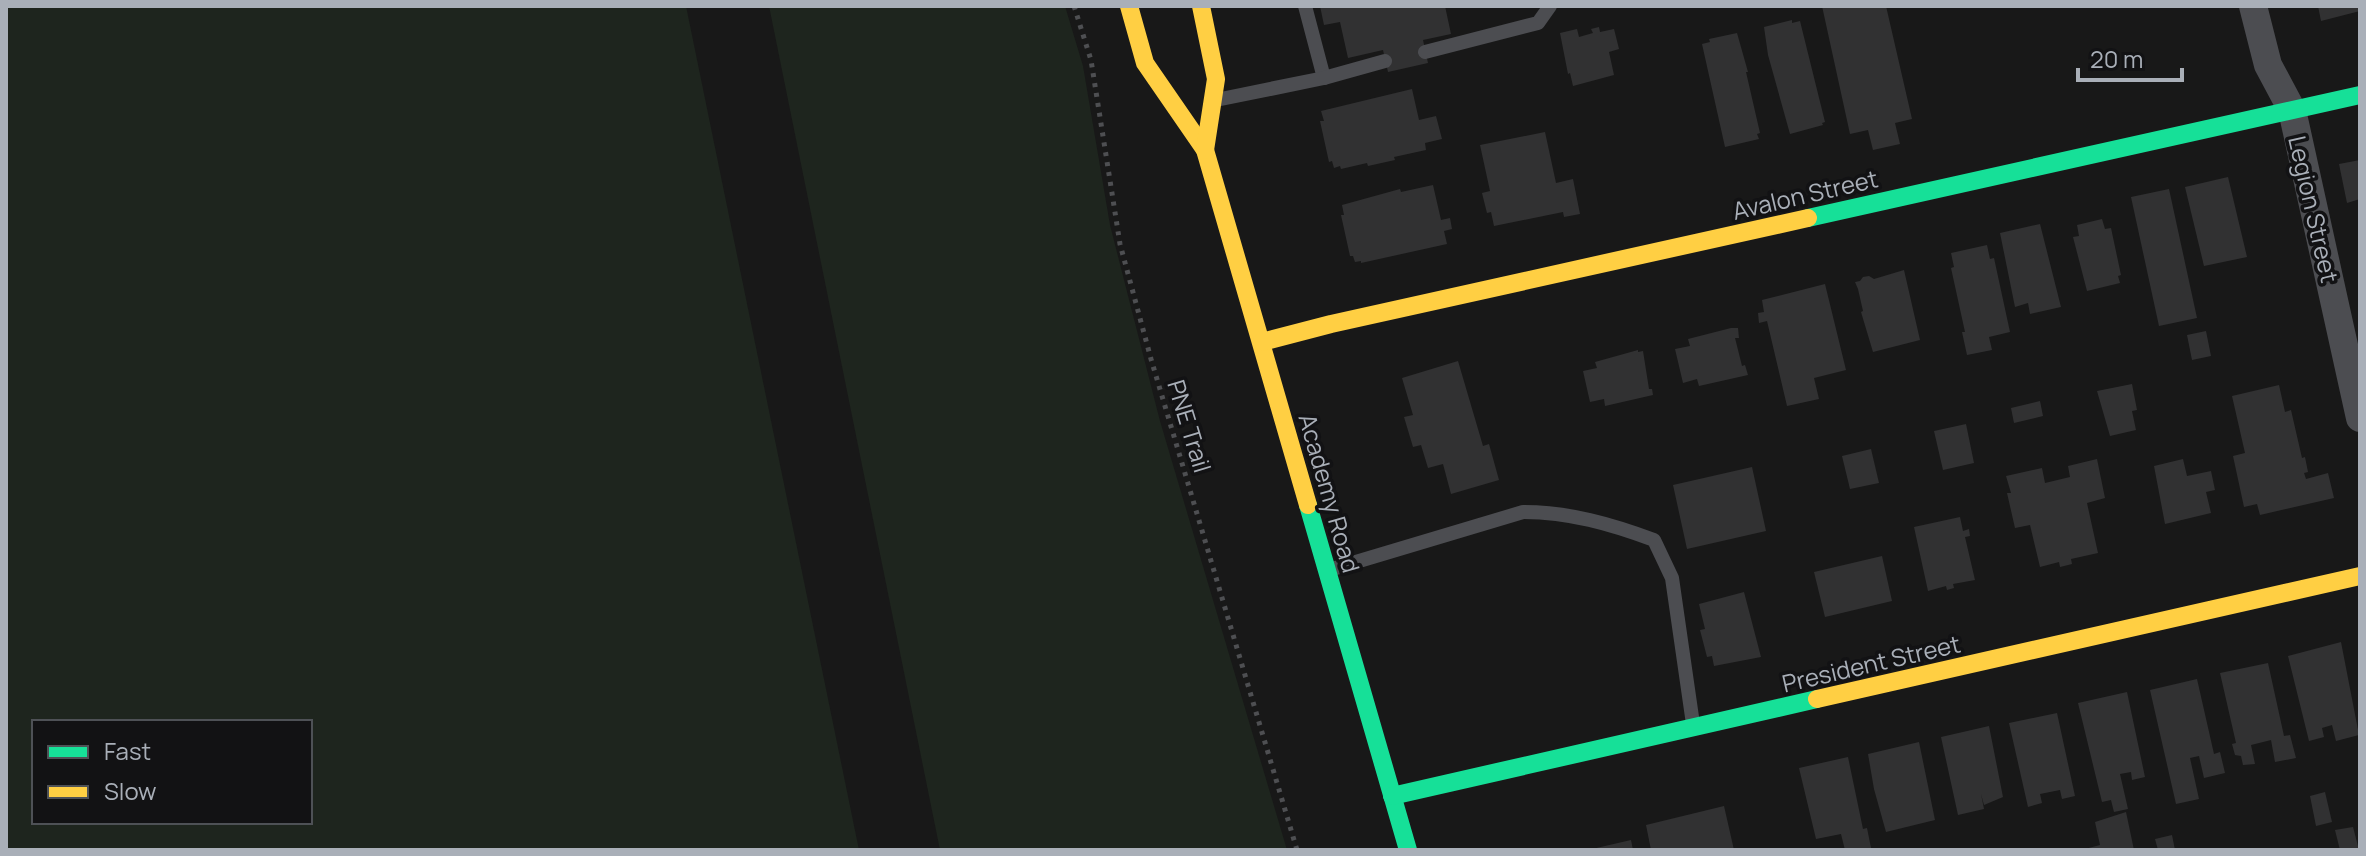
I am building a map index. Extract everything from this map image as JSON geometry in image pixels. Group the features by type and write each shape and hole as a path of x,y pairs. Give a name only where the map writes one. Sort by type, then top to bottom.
{"street":[{"name":"Academy Road","path":"1129,6 1145,63 1205,150 1408,850"},
{"name":"Academy Road","path":"1201,6 1216,79 1205,150"},
{"name":"Legion Street","path":"2253,6 2268,65 2292,110 2360,418"},
{"name":"Avalon Street","path":"1262,342 1362,317 2360,95"},
{"name":"President Street","path":"1392,796 2360,576"}],"lane":[{"path":"1305,6 1324,78"},
{"path":"1425,52 1538,23 1550,6"},
{"path":"1212,101 1324,78 1385,61"},
{"path":"1327,571 1523,512 1547,512 1611,524 1654,540 1672,578 1694,728"}],"path":[{"name":"PNE Trail","path":"1074,6 1091,60 1120,244 1151,359 1297,850"}],"shaded area":[{"path":"6,6 686,6 859,850 6,850"},
{"path":"769,6 1065,6 1083,66 1110,225 1160,421 1287,850 940,850"}],"building":[{"path":"1320,6 1445,6 1451,34 1423,40 1428,63 1388,72 1383,50 1348,58 1340,22 1324,25"},
{"path":"1822,6 1886,6 1912,119 1895,123 1900,144 1873,150 1868,130 1850,134"},
{"path":"2318,6 2360,6 2360,11 2321,21"},
{"path":"1792,20 1792,23 1800,21 1825,122 1790,134 1768,55 1764,27"},
{"path":"1599,27 1600,32 1614,29 1619,49 1609,52 1614,75 1573,86 1560,33 1577,29 1579,37 1593,33 1591,29"},
{"path":"1737,33 1760,133 1757,134 1759,139 1725,147 1702,44 1710,42 1709,39"},
{"path":"1412,89 1419,120 1436,116 1442,139 1425,143 1426,150 1394,157 1395,160 1368,166 1367,163 1334,168 1332,161 1329,162 1320,121 1324,121 1321,111"},
{"path":"1545,132 1556,183 1573,179 1580,214 1564,217 1563,212 1494,226 1482,193 1490,191 1480,145"},
{"path":"2360,160 2360,199 2347,203 2339,164"},
{"path":"2228,177 2247,257 2204,266 2185,187"},
{"path":"1433,185 1441,220 1450,218 1452,229 1444,231 1447,244 1355,262 1350,256 1341,215 1344,215 1342,205 1400,189 1401,192"},
{"path":"2169,189 2197,318 2159,326 2131,197"},
{"path":"2102,219 2105,229 2111,228 2120,283 2087,291 2073,237 2079,236 2077,225"},
{"path":"2040,224 2061,307 2030,314 2028,303 2015,307 2000,233"},
{"path":"1987,245 1990,259 1994,258 2010,332 1989,337 1992,350 1967,355 1951,253"},
{"path":"1904,270 1920,340 1873,352 1855,282 1863,277 1874,279"},
{"path":"1825,284 1846,370 1814,378 1819,399 1787,406 1767,321 1759,323 1758,313 1764,312 1762,300"},
{"path":"1738,328 1739,338 1735,338 1742,366 1745,365 1748,375 1699,386 1697,379 1683,383 1675,349 1690,346 1688,339"},
{"path":"2206,331 2211,356 2192,360 2187,335"},
{"path":"1643,351 1649,389 1652,389 1653,395 1605,406 1604,399 1590,402 1583,371 1597,368 1595,362"},
{"path":"1458,361 1483,446 1489,444 1499,480 1451,494 1443,464 1428,468 1421,445 1413,447 1404,417 1413,415 1402,378"},
{"path":"2132,384 2137,410 2132,411 2136,430 2110,436 2097,391"},
{"path":"2279,385 2285,412 2291,410 2302,458 2305,457 2306,479 2328,473 2334,498 2260,515 2257,504 2244,507 2233,456 2245,453 2232,396"},
{"path":"2040,401 2043,416 2014,423 2011,408"},
{"path":"1966,424 1974,463 1943,470 1934,431"},
{"path":"1871,449 1879,483 1850,489 1842,456"},
{"path":"2097,459 2105,498 2087,503 2098,553 2071,559 2072,564 2060,567 2059,562 2040,567 2030,525 2015,528 2006,476 2042,468 2045,483 2070,477 2068,466"},
{"path":"2183,459 2187,476 2211,471 2215,490 2206,492 2211,513 2165,524 2154,466"},
{"path":"1752,467 1766,531 1687,549 1673,485"},
{"path":"1960,517 1963,531 1969,529 1970,536 1965,537 1975,580 1953,584 1954,588 1947,590 1946,586 1928,591 1914,527"},
{"path":"1882,556 1892,601 1825,617 1814,572"},
{"path":"1744,592 1761,657 1714,666 1712,656 1707,657 1700,630 1705,629 1699,604"},
{"path":"2341,642 2359,735 2336,741 2332,725 2322,728 2324,737 2309,741 2288,656"},
{"path":"2268,663 2284,736 2290,735 2296,758 2275,762 2271,740 2251,745 2255,764 2243,765 2241,756 2235,755 2232,744 2236,743 2220,673"},
{"path":"2197,679 2214,754 2220,752 2225,773 2204,778 2199,756 2190,758 2199,799 2176,804 2150,690"},
{"path":"2127,692 2145,777 2132,780 2131,772 2120,774 2128,809 2114,812 2111,800 2102,802 2078,703"},
{"path":"2057,713 2075,796 2062,799 2060,790 2040,794 2042,803 2028,807 2009,723"},
{"path":"1989,726 2003,797 1984,805 1981,794 1984,809 1958,815 1941,737"},
{"path":"1919,742 1935,820 1886,832 1868,754"},
{"path":"1848,757 1863,829 1867,828 1871,848 1862,850 1845,850 1841,834 1816,839 1799,768"},
{"path":"2325,792 2332,822 2316,826 2310,796"},
{"path":"1724,806 1734,850 1651,850 1646,825"},
{"path":"2126,812 2134,850 2081,850 2100,845 2095,822"},
{"path":"2353,827 2359,850 2340,850 2335,830"},
{"path":"2172,835 2175,850 2158,850 2155,839"},
{"path":"1631,840 1633,850 1592,849"}],"traffic: fast":[{"path":"1808,218 2360,95"},
{"path":"1308,505 1408,850"},
{"path":"1392,796 1817,699"}],"traffic: slow":[{"path":"1129,6 1145,63 1205,150 1308,505"},
{"path":"1201,6 1216,79 1205,150"},
{"path":"1262,342 1808,218"},
{"path":"1817,699 2360,576"}]}
